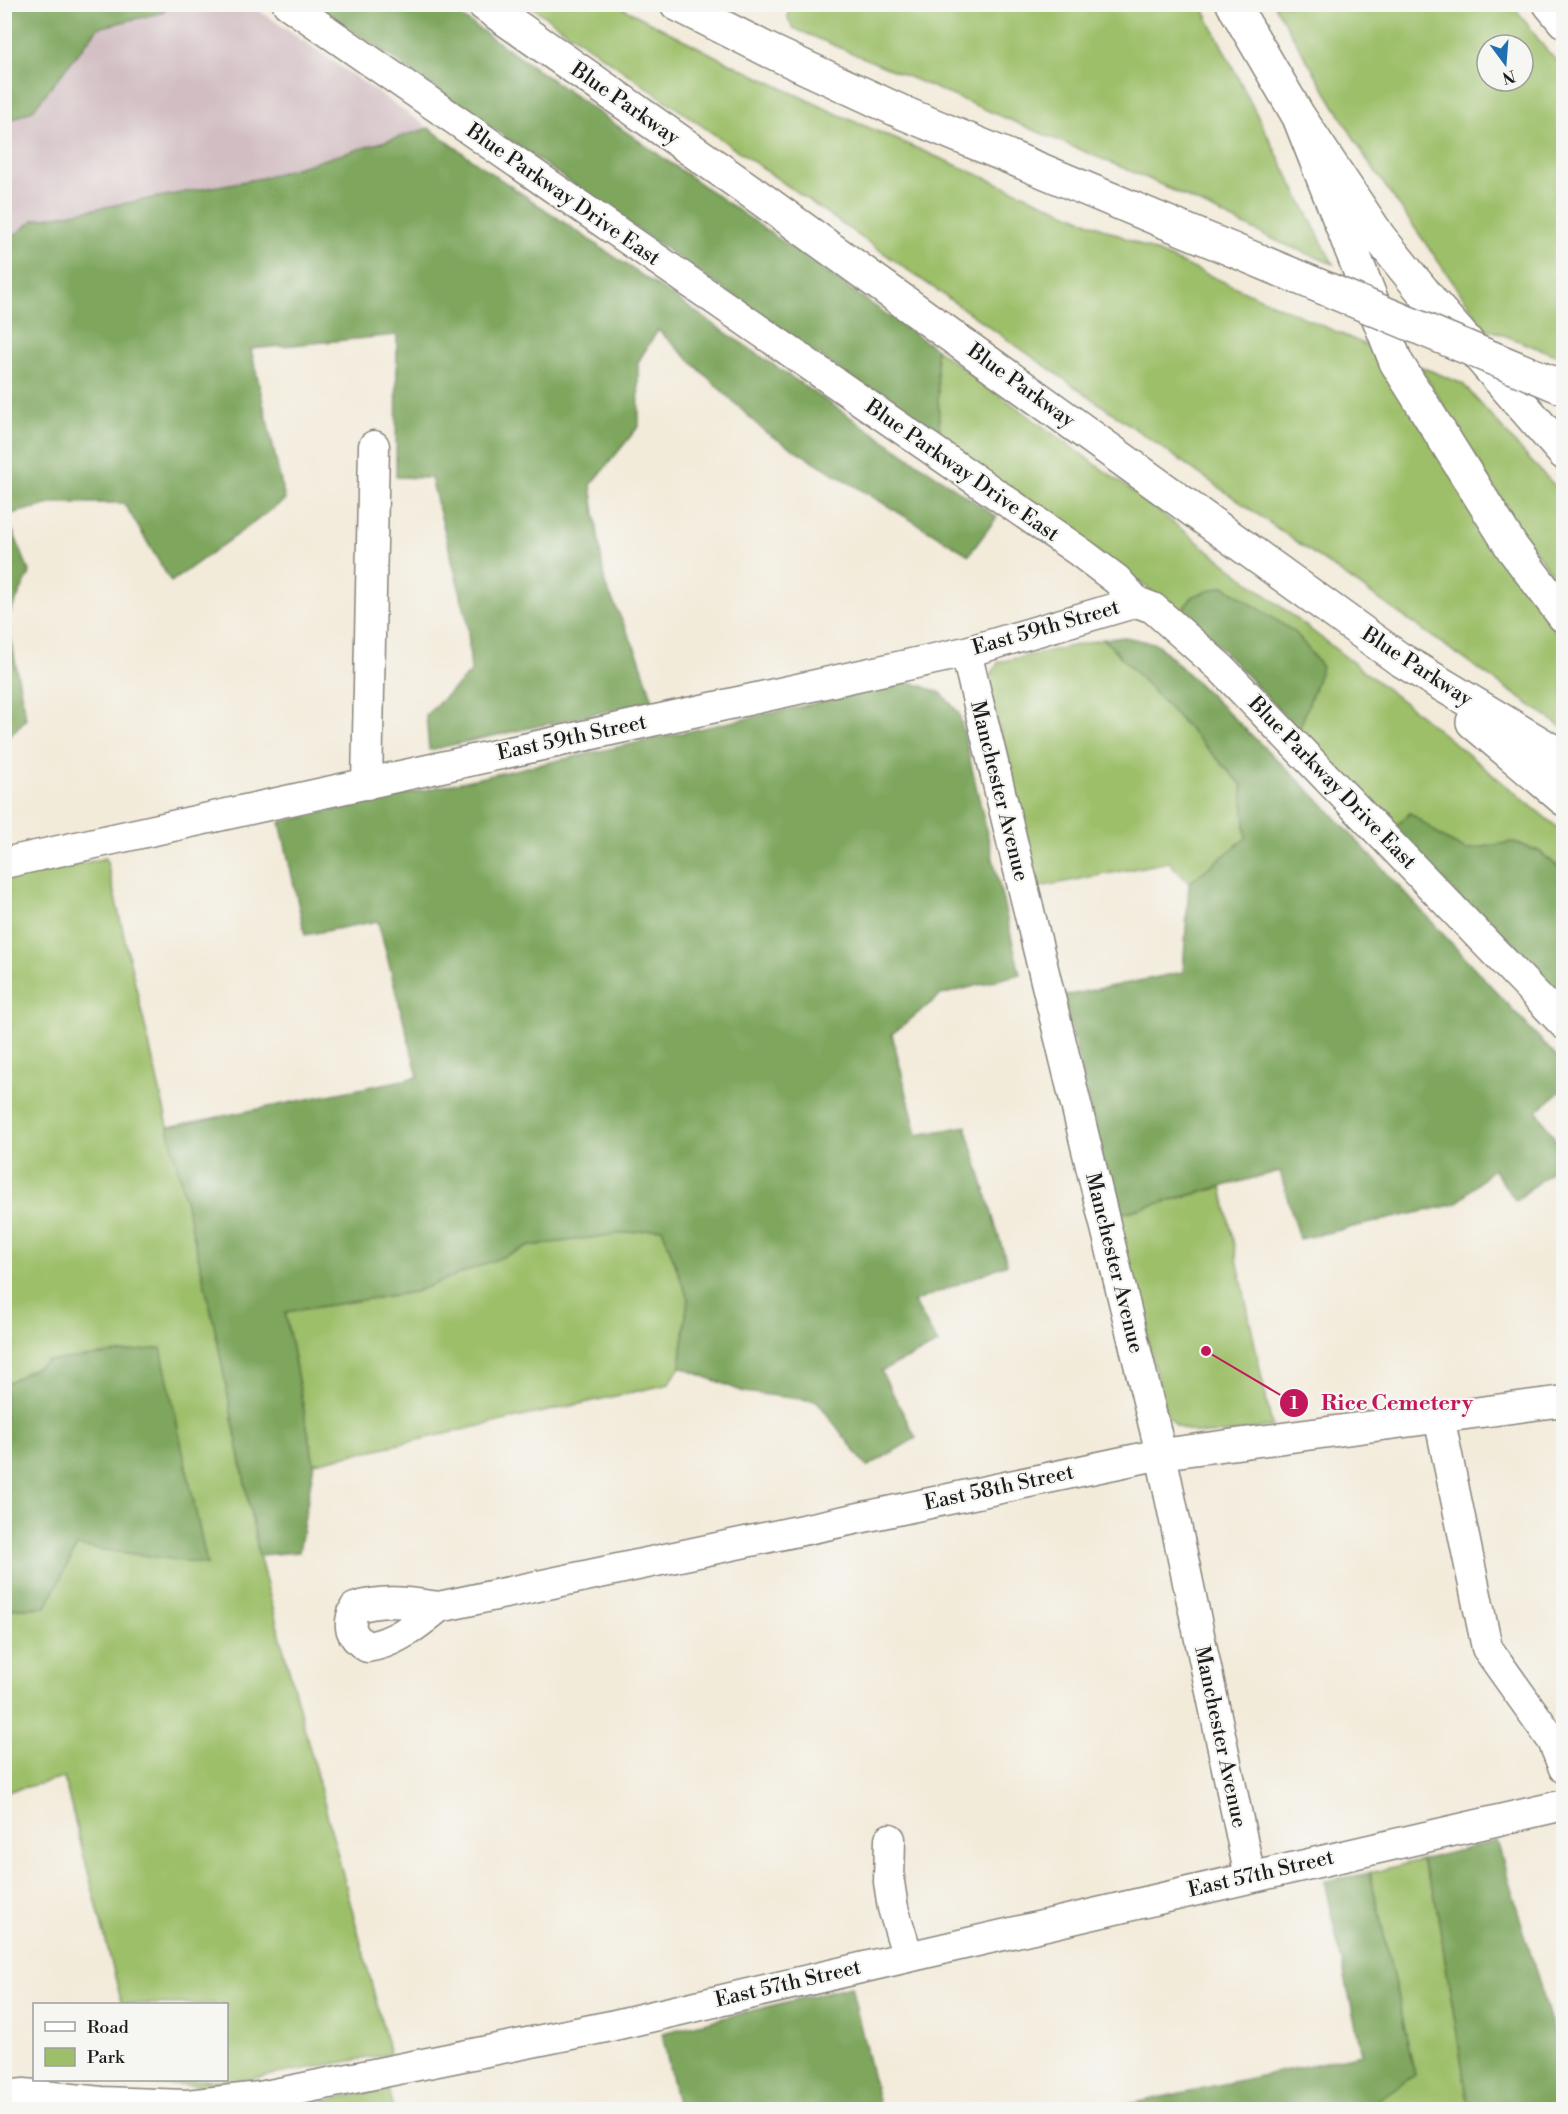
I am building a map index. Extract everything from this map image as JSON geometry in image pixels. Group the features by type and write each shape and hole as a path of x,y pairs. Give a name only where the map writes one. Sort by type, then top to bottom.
{"highway":[{"name":"Blue Parkway","path":"484,4 756,195 1398,658 1563,758"},
{"path":"677,4 770,51 906,114 1563,388"},
{"path":"1233,4 1299,117 1379,237 1430,300 1563,453"},
{"path":"1550,4 1563,21"},
{"path":"1299,117 1396,362 1513,549 1563,616"},
{"path":"1398,658 1563,799"}],"street":[{"name":"Blue Parkway Drive East","path":"288,4 1080,552 1117,580 1137,602 1153,608 1221,668 1563,1024"},
{"path":"367,784 374,446"},
{"name":"East 59th Street","path":"4,863 966,652 1137,602"},
{"name":"Manchester Avenue","path":"966,652 1161,1454 1250,1877"},
{"name":"East 58th Street","path":"439,1607 1161,1454 1563,1401"},
{"path":"1440,1417 1487,1648 1553,1741 1563,1767"},
{"name":"East 57th Street","path":"4,2096 24,2094 101,2106 187,2105 260,2097 606,2027 1563,1804"},
{"path":"890,1839 891,1900 908,1957"}],"shaded area":[{"path":"250,4 429,128 262,178 34,220 4,241 4,123 33,110 98,28 163,12 168,5"}],"green space":[{"path":"5,4 168,5 163,12 98,28 33,110 5,123"},
{"path":"316,5 445,5 936,349 940,440"},
{"path":"529,5 617,5 721,59 837,114 1373,348 1511,569 1563,641 1563,728"},
{"path":"789,5 1201,5 1333,264 1279,242 1149,179 793,28 788,18"},
{"path":"1274,5 1513,5 1534,33 1475,33 1475,93 1535,93 1535,35 1563,68 1563,358 1485,328 1367,160"},
{"path":"429,128 484,168 997,517 969,555 765,432 658,330 638,362 639,426 591,485 605,584 639,657 653,701 429,750 426,715 471,672 467,619 431,478 396,477 397,335 251,349 285,500 171,582 124,503 55,503 6,515 30,573 7,619 26,719 9,737 4,729 5,242 34,220 262,178"},
{"path":"936,349 1131,490 1414,710 1563,832 1563,871 1539,851 1512,842 1466,850 1445,839 1410,813 1393,829 1299,731 1193,596 1181,612 940,440"},
{"path":"1419,366 1463,384 1563,494 1563,591 1517,525"},
{"path":"1224,586 1296,633 1322,667 1299,731 1217,644 1181,612 1193,596"},
{"path":"1125,637 1157,644 1324,805 1563,1064 1563,1089 1537,1111 1563,1151 1563,1161 1516,1201 1493,1169 1456,1204 1299,1239 1280,1171 1115,1215 1063,996 1183,972 1189,883 1246,838 1242,785 1104,639"},
{"path":"1104,639 1242,785 1246,838 1189,883 1169,862 1039,887 987,680 999,662"},
{"path":"911,682 941,693 959,713 1020,974 941,995 892,1034 917,1135 966,1126 1007,1264 914,1302 938,1344 881,1371 916,1438 867,1467 817,1401 744,1392 680,1367 688,1299 662,1228 530,1246 414,1292 285,1312 314,1463 299,1552 259,1555 214,1324 168,1127 418,1077 378,921 305,935 280,822"},
{"path":"1410,813 1445,839 1466,850 1512,842 1539,851 1563,871 1563,1006 1393,829"},
{"path":"106,858 214,1324 259,1555 390,2054 208,2086 142,2084 141,2081 228,2081 228,2003 122,2003 64,1778 5,1792 4,1609 46,1607 77,1546 207,1564 48,1361 5,1384 5,881"},
{"path":"1222,1187 1272,1426 1215,1434 1192,1432 1179,1427 1167,1416 1115,1215"},
{"path":"662,1228 688,1299 680,1367 669,1384 314,1463 285,1312 414,1292 530,1246"},
{"path":"161,1348 207,1564 77,1546 46,1607 5,1609 5,1384 48,1361"},
{"path":"1497,1841 1563,2062 1563,2109 1469,2109 1434,1891 1421,1860"},
{"path":"1421,1860 1434,1891 1469,2109 1364,2109 1415,2075 1370,1873"},
{"path":"1370,1873 1415,2075 1364,2109 1106,2109 1362,2054 1324,1881"},
{"path":"851,1986 880,2109 678,2109 662,2033"},
{"path":"388,2088 393,2109 283,2109"}],"place":[{"name":"Rice Cemetery","path":"1206,1351"}]}
